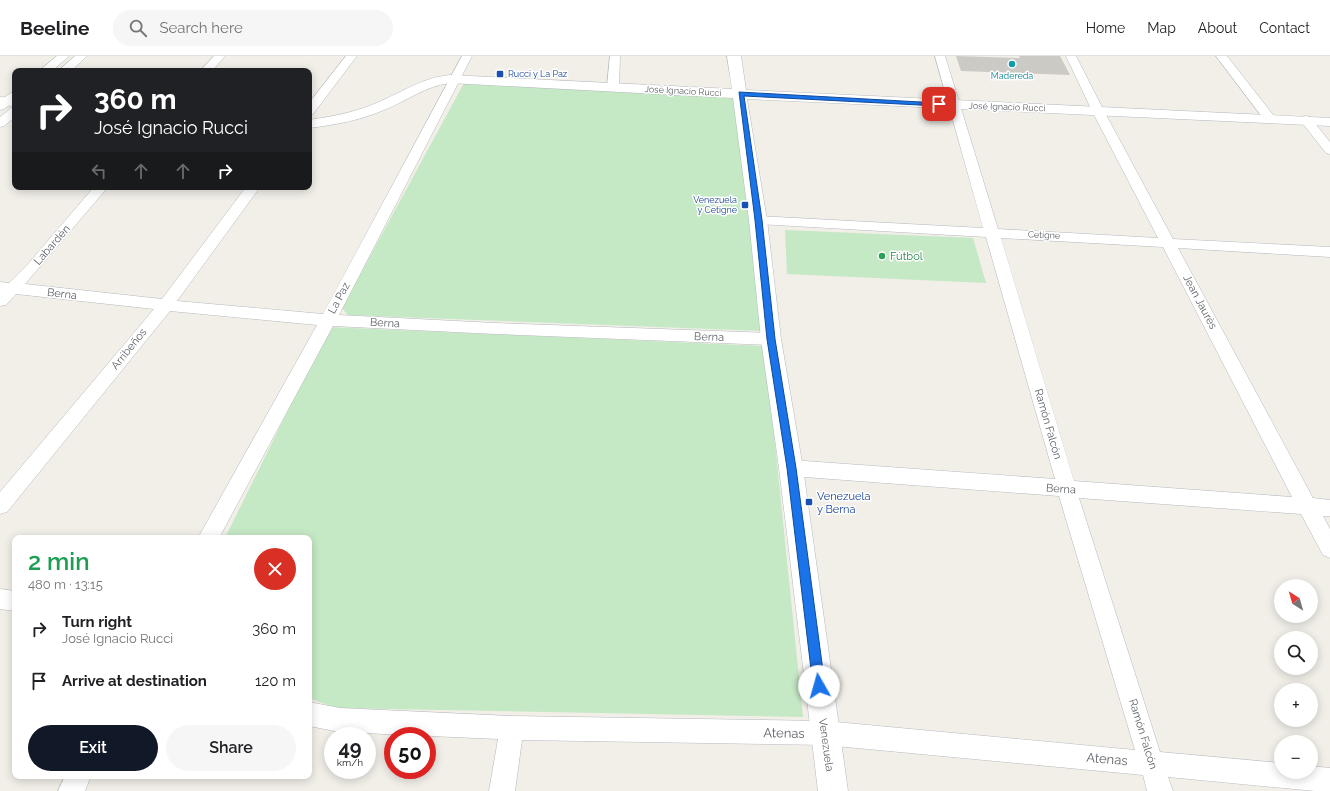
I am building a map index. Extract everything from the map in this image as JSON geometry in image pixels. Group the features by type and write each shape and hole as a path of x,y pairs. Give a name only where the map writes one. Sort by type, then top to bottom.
{"street":[{"path":"49,68 64,56"},
{"path":"68,68 82,56"},
{"path":"209,68 220,56"},
{"path":"312,107 352,56"},
{"name":"La Paz","path":"210,535 328,320 467,56"},
{"path":"613,87 615,56"},
{"name":"Venezuela","path":"734,56 741,94 758,220 771,339 792,468 832,791"},
{"name":"Ramón Falcón","path":"940,56 1067,489 1160,791"},
{"name":"Jean Jaurès","path":"1071,56 1098,111 1330,549"},
{"path":"1221,56 1270,119"},
{"name":"José Ignacio Rucci","path":"312,124 338,120 355,115 386,104 429,82 439,79 1330,122"},
{"path":"0,123 9,103"},
{"path":"1306,120 1330,150"},
{"name":"Labardén","path":"0,301 7,288 98,190"},
{"name":"Arribeños","path":"0,506 165,306 250,190"},
{"name":"Cetigne","path":"758,220 1330,252"},
{"name":"Berna","path":"7,288 165,306 328,320 553,331 771,339"},
{"name":"Berna","path":"792,468 1330,508"},
{"path":"0,599 12,601"},
{"name":"Atenas","path":"312,715 340,720 512,728 825,733 1330,780"},
{"path":"502,791 512,728"},
{"path":"71,791 77,779"}],"green space":[{"path":"464,83 736,98 763,331 348,315 342,308"},
{"name":"Fútbol","path":"785,230 973,238 986,283 787,274"},
{"path":"329,327 765,346 803,717 336,708 312,699 312,535 226,535"}],"building":[{"name":"Madereda","path":"956,56 1020,58 1019,56 1060,56 1070,75 961,71"}],"place":[{"name":"Madereda","path":"1012,64"},
{"name":"Rucci y La Paz","path":"500,74"},
{"name":"Venezuela y Cetigne","path":"745,205"},
{"name":"Fútbol","path":"882,256"},
{"name":"Venezuela y Berna","path":"809,502"}],"route":[{"path":"819,686 792,468 771,339 758,220 741,94 939,104"}]}
